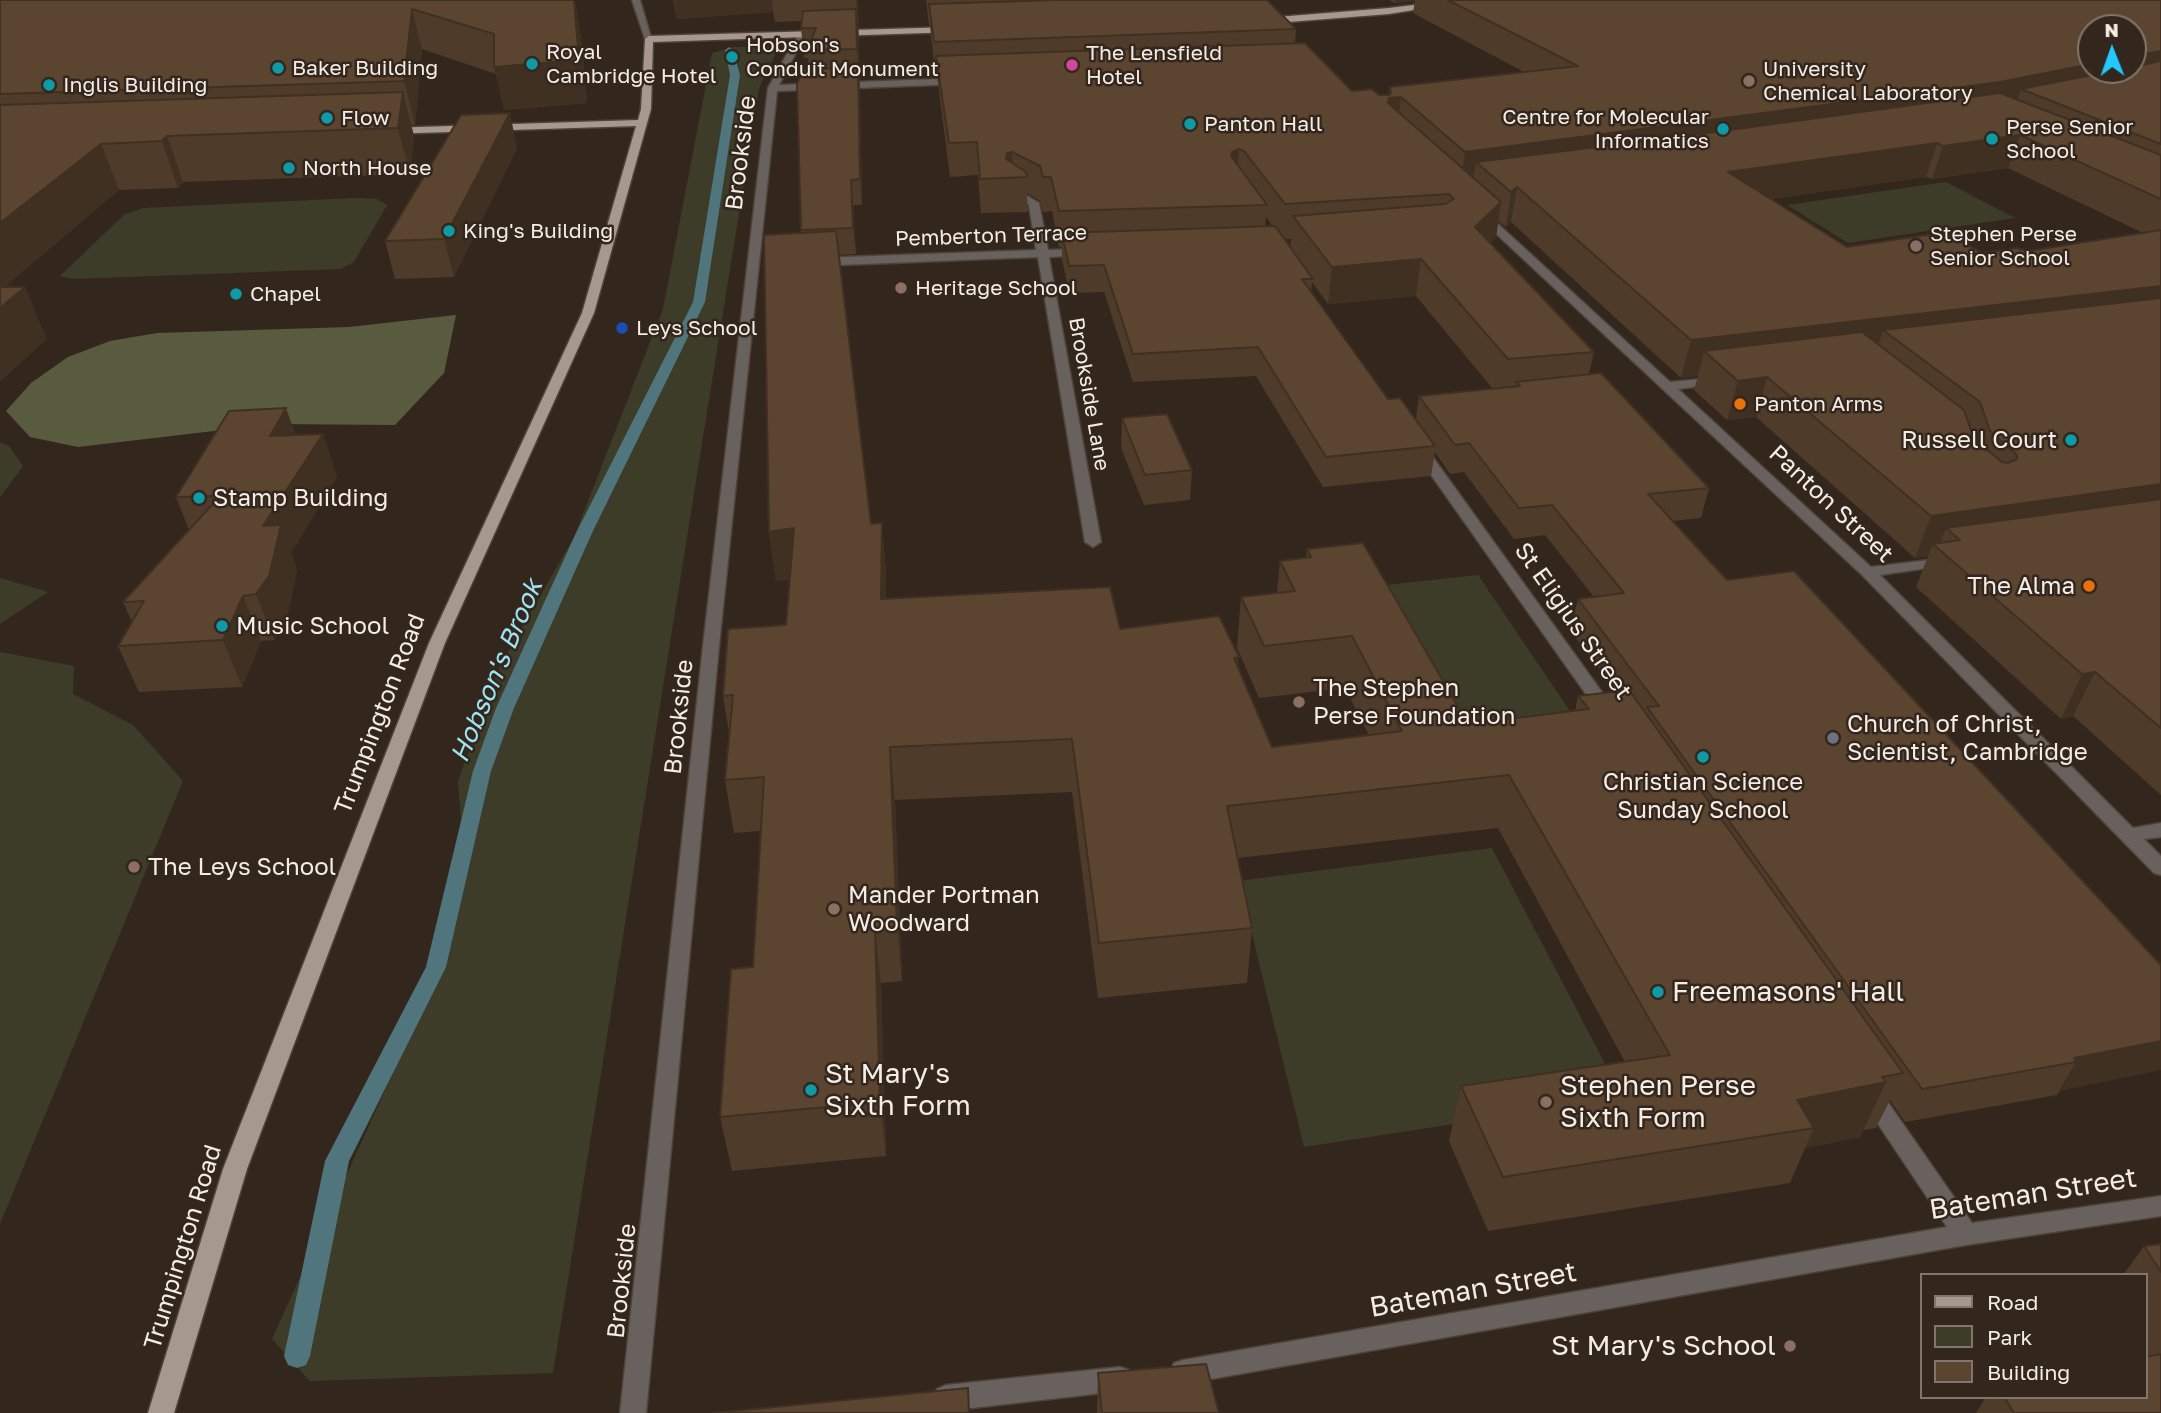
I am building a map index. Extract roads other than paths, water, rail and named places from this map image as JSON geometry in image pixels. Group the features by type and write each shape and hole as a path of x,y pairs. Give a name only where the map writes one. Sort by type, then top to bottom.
{"main road":[{"path":"1248,22 1389,12 1473,0"},
{"path":"649,39 967,29"},
{"name":"Trumpington Road","path":"161,1413 235,1169 437,643 588,313 646,109 649,39"},
{"path":"381,131 642,123"}],"street":[{"path":"636,0 649,39"},
{"path":"1273,21 1281,30"},
{"name":"Brookside","path":"633,1413 711,646 760,264 773,88 802,34"},
{"path":"773,88 968,80"},
{"name":"Brookside Lane","path":"1014,191 1034,203 1094,542"},
{"name":"Panton Street","path":"1467,202 1670,386 1868,572 2161,868"},
{"name":"Pemberton Terrace","path":"809,262 1095,252"},
{"path":"1670,386 1735,378"},
{"name":"St Eligius Street","path":"1407,431 1620,730"},
{"path":"1868,572 1959,558"},
{"path":"2128,835 2161,830"},
{"path":"1856,1074 1966,1234"},
{"name":"Bateman Street","path":"915,1401 1214,1368 1966,1234 2161,1206"}],"waterway":[{"name":"Hobson's Brook","path":"297,1356 337,1161 436,967 482,771 505,708 584,533 699,302 735,75 729,50"}],"place":[{"name":"Hobson's Conduit Monument","path":"732,57"},
{"name":"Royal Cambridge Hotel","path":"532,64"},
{"name":"The Lensfield Hotel","path":"1072,65"},
{"name":"Baker Building","path":"278,68"},
{"name":"University Chemical Laboratory","path":"1749,81"},
{"name":"Inglis Building","path":"49,85"},
{"name":"Flow","path":"327,118"},
{"name":"Panton Hall","path":"1190,124"},
{"name":"Centre for Molecular Informatics","path":"1723,129"},
{"name":"Perse Senior School","path":"1992,139"},
{"name":"North House","path":"289,168"},
{"name":"King's Building","path":"449,231"},
{"name":"Stephen Perse Senior School","path":"1916,246"},
{"name":"Heritage School","path":"901,288"},
{"name":"Chapel","path":"236,294"},
{"name":"Leys School","path":"622,328"},
{"name":"Panton Arms","path":"1740,404"},
{"name":"Russell Court","path":"2071,440"},
{"name":"Stamp Building","path":"199,498"},
{"name":"The Alma","path":"2089,586"},
{"name":"Music School","path":"222,626"},
{"name":"The Stephen Perse Foundation","path":"1299,702"},
{"name":"Church of Christ, Scientist, Cambridge","path":"1833,738"},
{"name":"Christian Science Sunday School","path":"1703,757"},
{"name":"The Leys School","path":"134,867"},
{"name":"Mander Portman Woodward","path":"834,909"},
{"name":"Freemasons' Hall","path":"1658,992"},
{"name":"St Mary's Sixth Form","path":"811,1090"},
{"name":"Stephen Perse Sixth Form","path":"1546,1102"},
{"name":"St Mary's School","path":"1790,1346"}]}
